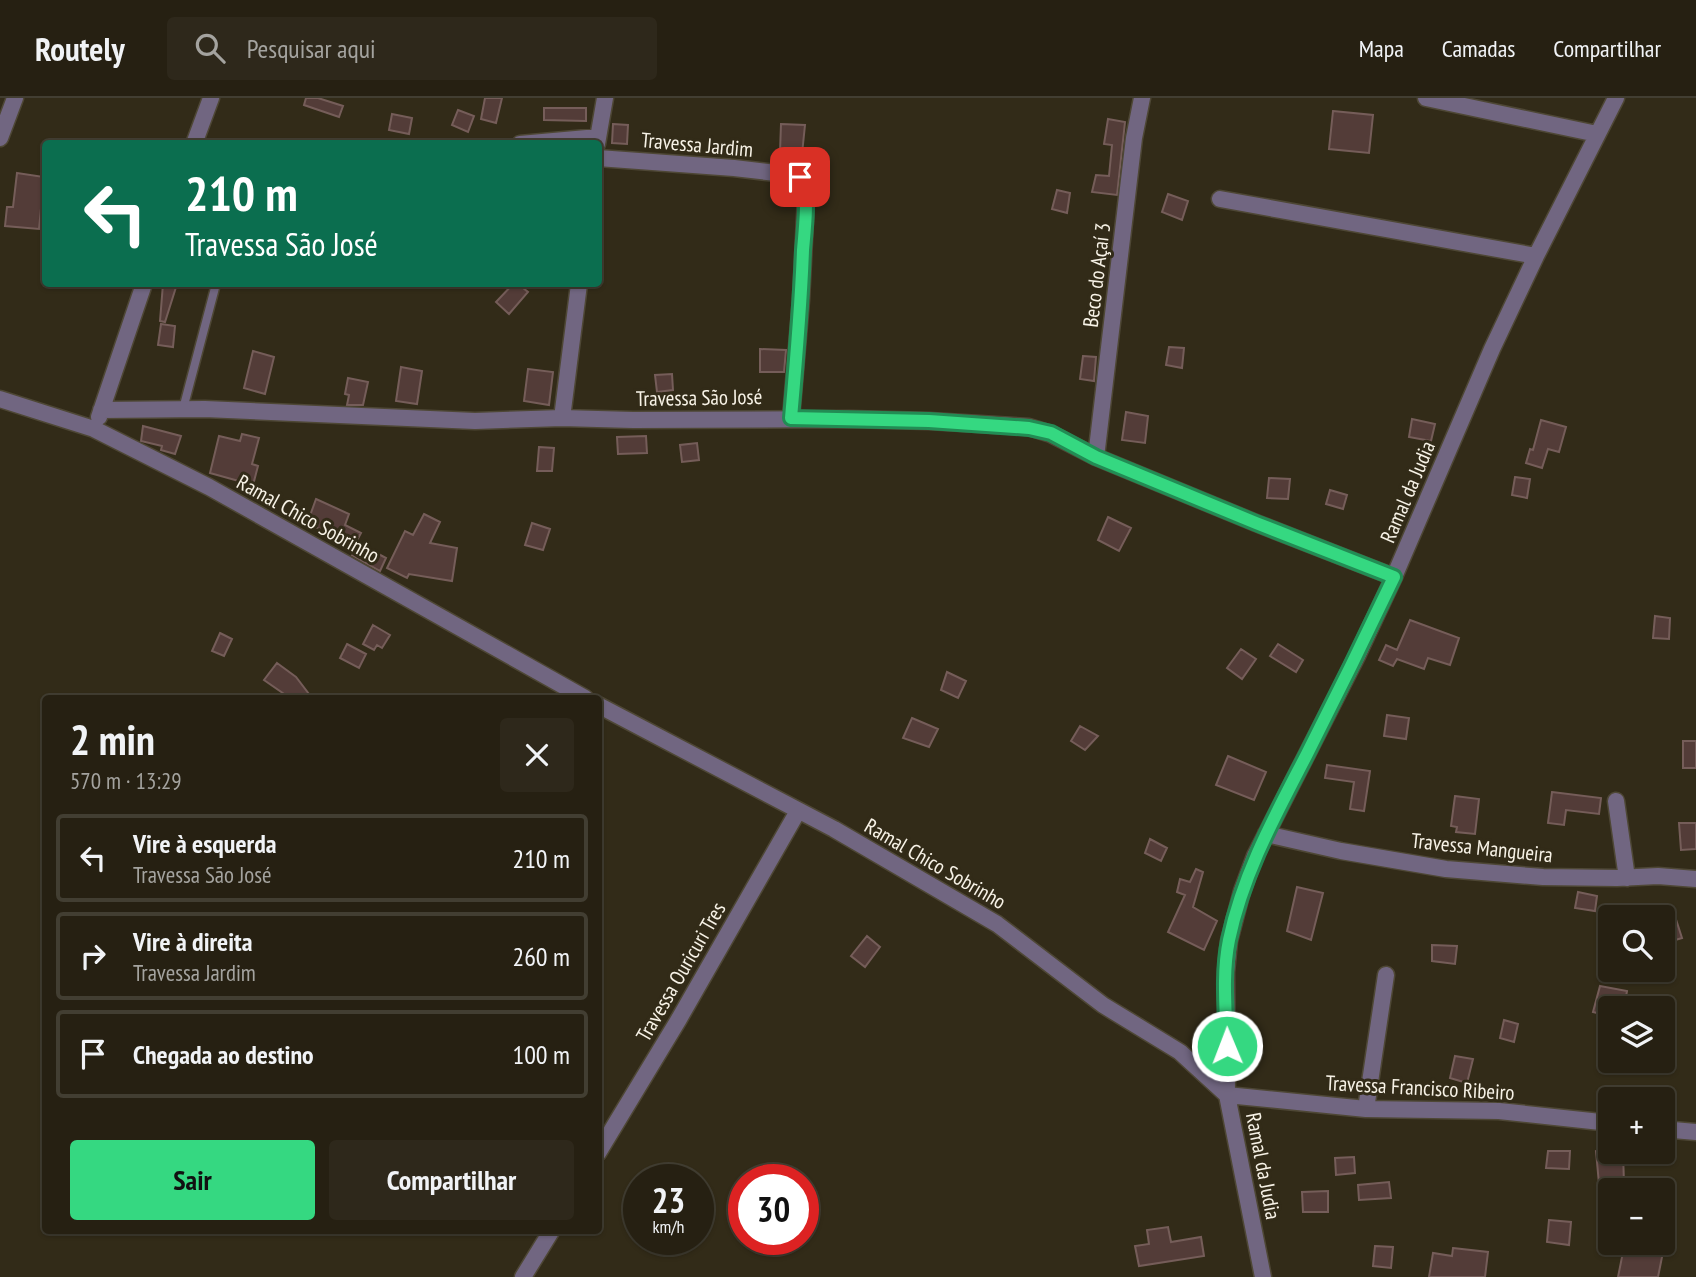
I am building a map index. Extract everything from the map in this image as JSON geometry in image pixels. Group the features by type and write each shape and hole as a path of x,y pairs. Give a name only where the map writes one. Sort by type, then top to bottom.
{"street":[{"path":"0,138 15,98"},
{"path":"195,140 211,98"},
{"path":"598,140 605,98"},
{"name":"Beco do Açaí 3","path":"1096,457 1142,98"},
{"path":"1426,98 1597,134"},
{"name":"Ramal da Judia","path":"1263,1277 1227,1095 1226,972 1229,941 1242,891 1255,856 1357,656 1394,577 1492,349 1616,98"},
{"name":"Travessa Jardim","path":"602,158 734,168 793,175 804,180 806,198 801,300 791,418"},
{"path":"1220,199 1536,256"},
{"path":"94,429 143,287"},
{"path":"562,418 579,287"},
{"name":"Ramal Chico Sobrinho","path":"0,399 94,429 209,487 580,695"},
{"name":"Travessa São José","path":"101,410 183,409 475,421 562,418 791,418 929,421 1029,428 1051,433 1096,457 1394,577"},
{"name":"Ramal Chico Sobrinho","path":"602,707 834,829 997,924 1103,1005 1180,1052 1227,1095"},
{"path":"1616,801 1627,878"},
{"name":"Travessa Ouricuri Tres","path":"602,1146 679,1019 797,811"},
{"name":"Travessa Mangueira","path":"1266,834 1446,869 1543,877 1658,876 1696,879"},
{"path":"1366,1109 1386,975"},
{"name":"Travessa Francisco Ribeiro","path":"1227,1095 1366,1109 1499,1111 1598,1122"},
{"path":"1675,1130 1696,1132"},
{"path":"523,1277 550,1234"}],"lane":[{"path":"183,409 215,287"}],"building":[{"path":"306,98 318,98 343,106 339,117 304,105"},
{"path":"485,98 502,98 496,123 481,119"},
{"path":"544,108 586,108 586,121 544,120"},
{"path":"458,110 474,116 468,132 452,125"},
{"path":"1333,111 1373,115 1369,153 1329,149"},
{"path":"392,114 412,118 409,134 389,130"},
{"path":"1108,119 1125,122 1117,195 1092,192 1096,175 1109,176 1112,145 1104,144"},
{"path":"613,124 628,125 627,144 612,143"},
{"path":"781,124 805,125 802,154 780,152"},
{"path":"17,173 42,177 39,229 5,226 7,207 13,207"},
{"path":"1057,190 1070,193 1067,213 1052,209"},
{"path":"1168,194 1188,201 1182,220 1162,212"},
{"path":"163,287 176,287 165,322 160,321"},
{"path":"510,287 522,287 528,292 509,314 496,302"},
{"path":"161,324 175,326 173,347 158,345"},
{"path":"1169,347 1184,348 1182,368 1166,365"},
{"path":"760,349 786,350 784,372 760,372"},
{"path":"253,351 274,357 265,394 244,388"},
{"path":"1083,356 1096,357 1094,381 1080,379"},
{"path":"401,367 422,371 417,404 396,401"},
{"path":"528,369 553,372 549,405 524,401"},
{"path":"672,374 673,390 657,392 655,375"},
{"path":"348,378 368,382 363,405 347,405 349,395 345,394"},
{"path":"1126,412 1148,416 1145,443 1122,440"},
{"path":"1412,419 1435,424 1431,441 1409,437"},
{"path":"1541,420 1566,427 1559,452 1548,449 1542,468 1526,463 1530,449 1533,450"},
{"path":"143,426 181,436 175,454 161,450 162,446 141,441"},
{"path":"242,434 259,438 252,464 258,466 253,485 210,473 219,436 240,441"},
{"path":"646,436 647,453 618,454 617,437"},
{"path":"697,443 699,460 682,462 680,445"},
{"path":"539,447 554,448 552,471 537,471"},
{"path":"1515,477 1530,479 1527,498 1512,495"},
{"path":"1269,478 1290,479 1288,499 1267,498"},
{"path":"1330,490 1347,495 1343,509 1326,504"},
{"path":"316,499 349,514 345,525 361,533 352,550 320,535 322,530 307,524"},
{"path":"424,514 440,522 430,543 457,548 452,581 409,574 407,578 387,568 405,531 413,535"},
{"path":"1108,517 1131,528 1119,551 1098,540"},
{"path":"532,523 550,529 543,550 525,545"},
{"path":"358,543 386,558 380,571 352,555"},
{"path":"1655,616 1670,618 1669,639 1653,638"},
{"path":"1410,620 1459,638 1450,665 1428,658 1424,669 1397,659 1393,666 1379,660 1386,645 1397,650"},
{"path":"373,625 390,635 382,648 377,645 374,650 363,644"},
{"path":"220,633 232,639 224,656 212,651"},
{"path":"347,644 366,654 359,668 340,658"},
{"path":"1278,644 1303,660 1296,672 1270,656"},
{"path":"1241,649 1256,659 1242,679 1227,668"},
{"path":"277,663 296,677 310,695 286,695 264,680"},
{"path":"947,672 966,681 958,698 941,690"},
{"path":"1387,715 1409,718 1406,739 1384,736"},
{"path":"912,718 938,729 929,747 903,738"},
{"path":"1080,726 1098,736 1085,750 1071,741"},
{"path":"1683,741 1696,741 1696,768 1683,768"},
{"path":"1228,756 1266,772 1254,800 1216,785"},
{"path":"1327,765 1370,771 1364,811 1350,809 1354,782 1325,778"},
{"path":"1552,792 1601,798 1599,814 1566,810 1564,825 1548,823"},
{"path":"1455,796 1479,799 1475,834 1456,832 1457,827 1451,826"},
{"path":"1679,823 1696,823 1696,849 1681,850"},
{"path":"1150,839 1167,848 1161,861 1145,853"},
{"path":"1196,869 1203,872 1193,907 1217,921 1204,950 1168,932 1185,895 1177,892 1180,879 1190,882"},
{"path":"1297,887 1323,893 1311,940 1287,931"},
{"path":"1578,892 1597,896 1595,911 1575,908"},
{"path":"1675,916 1682,938 1675,940"},
{"path":"867,936 880,947 865,967 851,956"},
{"path":"1432,945 1457,946 1455,964 1432,961"},
{"path":"1600,986 1627,991 1626,996 1598,996 1598,1013 1593,1012"},
{"path":"1504,1020 1518,1024 1514,1042 1500,1038"},
{"path":"1455,1056 1473,1059 1467,1083 1450,1078"},
{"path":"1548,1151 1570,1151 1569,1169 1546,1168"},
{"path":"1596,1151 1598,1164 1623,1164 1624,1178 1598,1178"},
{"path":"1354,1157 1355,1173 1336,1175 1335,1158"},
{"path":"1389,1182 1391,1198 1359,1200 1358,1185"},
{"path":"1328,1191 1328,1212 1303,1212 1302,1192"},
{"path":"1549,1220 1571,1222 1569,1245 1547,1242"},
{"path":"1168,1227 1171,1242 1201,1237 1204,1256 1139,1266 1135,1246 1149,1244 1147,1230"},
{"path":"1375,1246 1393,1247 1391,1268 1373,1266"},
{"path":"1453,1248 1488,1252 1485,1277 1429,1277 1433,1253 1452,1256"},
{"path":"1622,1255 1662,1255 1658,1277 1618,1277"}],"route":[{"path":"800,177 805,186 805,214 791,418 984,424 1051,433 1096,457 1394,577 1357,656 1255,856 1242,891 1229,941 1226,972 1227,1046"}]}
